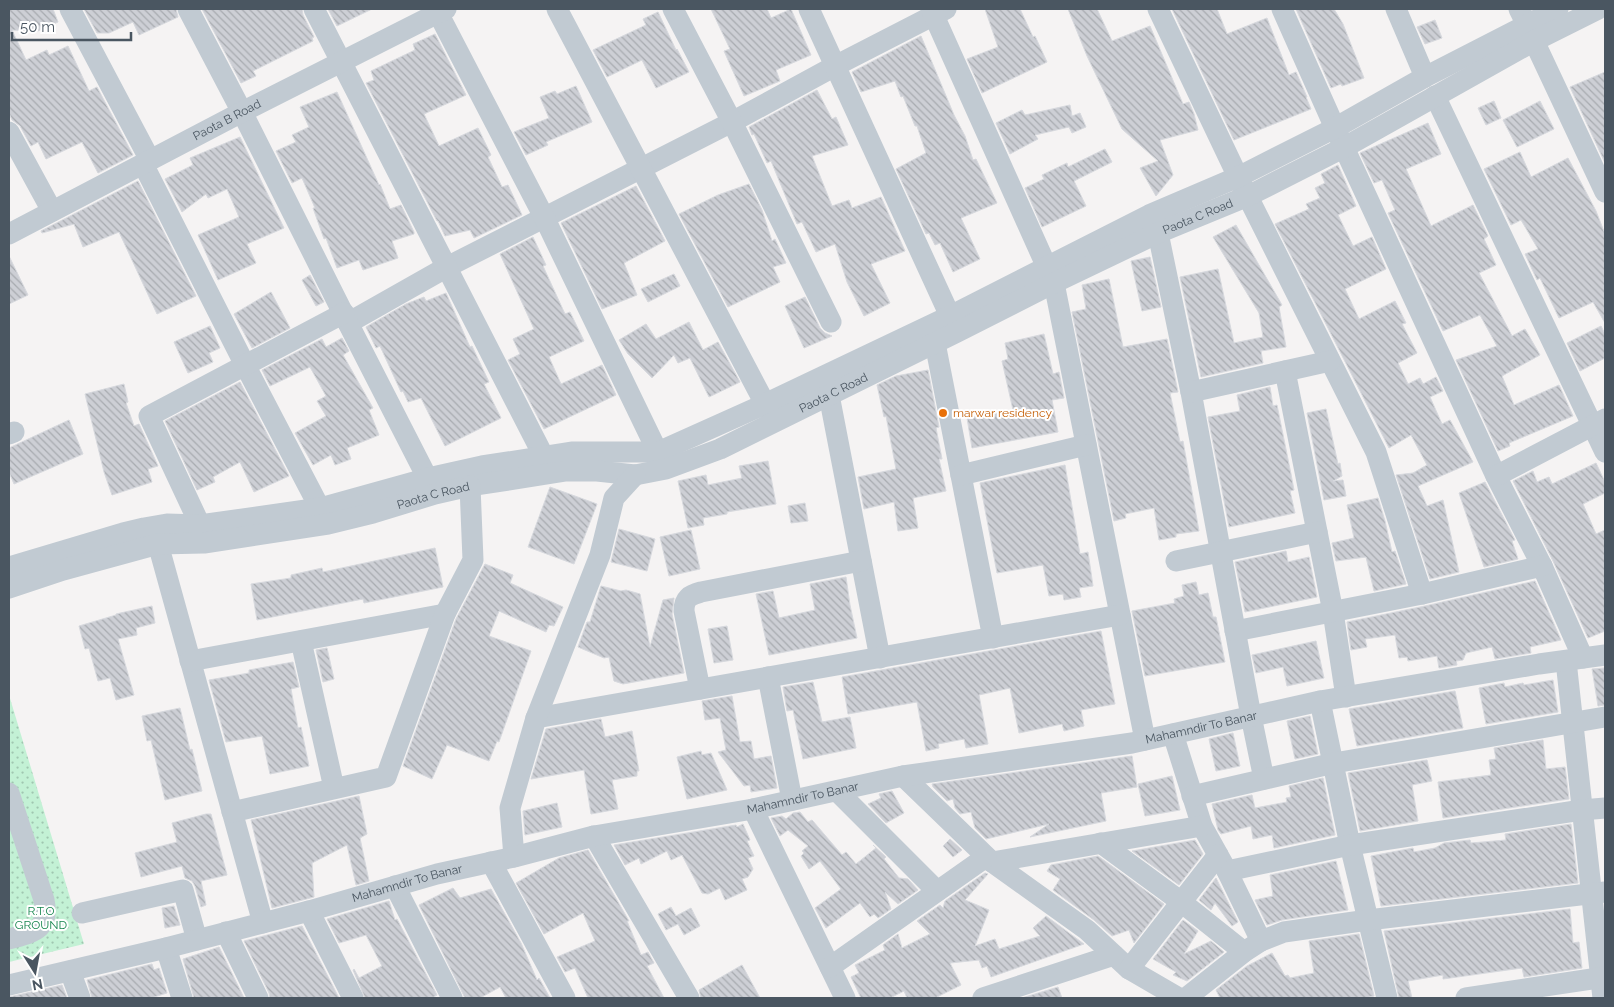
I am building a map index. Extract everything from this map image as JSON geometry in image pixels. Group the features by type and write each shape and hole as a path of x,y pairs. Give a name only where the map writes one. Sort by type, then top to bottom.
{"street":[{"path":"70,9 147,162 245,366 324,516"},
{"path":"188,9 432,486 482,466 543,456 593,451 662,461"},
{"path":"314,9 543,456"},
{"path":"557,9 770,413 954,324 809,9"},
{"path":"673,9 732,122 831,322"},
{"path":"1158,9 1238,177 1376,452 1422,594"},
{"path":"1282,9 1496,476 1542,566 1574,659 1573,722 1582,810 1598,892 1603,984 1466,998"},
{"path":"1396,9 1425,77"},
{"path":"1264,779 1250,716 1191,392 1154,224 1238,177 1335,128 1425,77 1558,9"},
{"name":"Paota C Road","path":"9,588 63,570 202,534 324,516 373,513 432,486 470,486 566,471 597,471 635,475 662,461 720,449 770,413 829,395 935,343 954,324 1050,274 1154,224 1248,196 1345,147 1435,96 1527,25 1598,9"},
{"path":"440,10 544,217 662,461"},
{"name":"Paota B Road","path":"9,234 440,10"},
{"path":"202,534 149,416 732,122 937,11 1050,274 1145,740"},
{"path":"1527,25 1605,192"},
{"path":"1435,96 1599,422 1605,452"},
{"path":"9,132 52,211"},
{"path":"935,343 993,638"},
{"path":"1191,392 1330,360"},
{"path":"1285,371 1333,612 1346,697"},
{"path":"829,395 880,658"},
{"path":"1496,476 1599,422"},
{"path":"961,475 1086,445"},
{"path":"514,857 510,808 536,718 600,555 614,498 635,475"},
{"path":"232,812 386,777 445,614 473,560 470,486"},
{"path":"9,567 123,533 167,524 202,534"},
{"path":"1176,561 1317,532"},
{"path":"158,544 263,923"},
{"path":"700,689 684,611 684,603 687,598 701,592 861,561"},
{"path":"1235,631 1422,594 1542,566"},
{"path":"190,661 445,614"},
{"path":"536,718 1120,615"},
{"path":"301,640 334,788"},
{"name":"Mahamndir To Banar","path":"9,985 166,948 309,911 395,886 594,836 753,809 902,776 1145,740 1320,701 1605,655"},
{"path":"768,677 792,800"},
{"path":"1320,701 1350,845 1387,998"},
{"path":"1192,796 1334,763 1605,717"},
{"path":"1173,734 1202,826 1223,863 1253,947"},
{"path":"902,776 989,859 1087,930 1121,962 1179,998"},
{"path":"837,791 937,891"},
{"path":"9,793 47,913 40,927 9,939"},
{"path":"983,998 1121,962 1180,901 1223,863 1605,808"},
{"path":"753,809 845,998"},
{"path":"830,967 937,891 989,859 1202,826"},
{"path":"594,836 689,998"},
{"path":"1102,843 1180,901 1253,947"},
{"path":"491,862 565,998"},
{"path":"395,886 452,998"},
{"path":"82,913 183,890 197,940"},
{"path":"1186,998 1253,947 1284,932 1598,892"},
{"path":"309,911 353,998"},
{"path":"226,932 258,998"},
{"path":"166,948 182,998"},
{"path":"70,971 80,998"}],"green space":[{"name":"R.T.O GROUND","path":"9,695 84,944 9,962"}],"building":[{"path":"9,9 53,9 58,22 38,31 12,30 26,60 47,50 49,55 68,46 89,91 97,87 133,155 98,173 82,142 46,159 38,142 31,146 20,126 12,120 9,113"},
{"path":"84,9 176,9 178,17 139,35 133,22 109,33 97,33"},
{"path":"202,9 302,9 314,37 312,38 313,41 253,71 256,76 241,83"},
{"path":"328,9 372,9 337,26"},
{"path":"711,9 767,9 771,18 791,9 811,55 776,70 780,81 744,96 724,51 730,49"},
{"path":"985,9 1020,9 1047,62 982,93 967,59 998,47"},
{"path":"1068,9 1097,9 1112,41 1150,26 1183,104 1189,102 1198,130 1160,140 1173,175 1156,196 1140,168 1158,161 1122,129 1087,56"},
{"path":"1172,9 1217,9 1227,34 1267,18 1289,75 1296,72 1311,109 1234,140"},
{"path":"1296,9 1334,9 1343,24 1364,78 1331,88"},
{"path":"658,12 689,72 656,88 642,60 607,77 593,50 646,25 643,19"},
{"path":"1435,20 1442,38 1425,44 1417,27"},
{"path":"435,34 466,95 424,114 439,146 478,128 491,155 488,157 502,187 508,185 522,215 474,238 470,230 445,236 366,83 374,80 371,71 415,50 413,44"},
{"path":"921,36 954,115 965,136 973,160 976,159 997,203 961,218 980,259 953,272 940,243 935,245 929,233 926,234 896,169 926,153 917,126 915,126 903,96 901,97 895,81 861,92 852,72"},
{"path":"1605,72 1605,163 1570,87"},
{"path":"576,86 592,122 546,142 548,145 526,155 514,132 549,118 540,97 555,91 557,94"},
{"path":"817,90 832,119 836,117 848,145 812,156 832,206 849,200 852,208 881,197 905,251 871,264 890,303 864,316 847,282 835,244 816,252 802,222 797,224 771,161 767,163 749,127"},
{"path":"337,92 390,209 401,205 414,232 414,234 392,241 398,258 363,270 359,260 337,268 326,238 324,239 313,208 315,208 302,178 292,183 276,151 296,142 292,135 309,127 300,107"},
{"path":"1494,101 1501,118 1486,125 1478,108"},
{"path":"1540,101 1554,129 1517,147 1503,120"},
{"path":"1070,105 1072,116 1080,113 1086,127 1072,133 1069,127 1035,135 1038,139 1010,154 996,123 1022,110 1025,115"},
{"path":"1428,123 1441,154 1406,169 1431,226 1473,205 1488,236 1484,239 1496,265 1479,273 1512,336 1525,329 1540,355 1502,376 1514,405 1559,385 1573,416 1509,443 1510,446 1498,451 1456,360 1497,346 1480,315 1443,331 1388,213 1395,210 1382,180 1374,183 1360,153"},
{"path":"240,137 284,228 247,244 256,263 218,280 198,235 239,217 227,189 208,198 206,194 182,212 165,179 193,165 190,158"},
{"path":"1105,149 1112,162 1074,181 1086,206 1042,227 1025,188 1044,179 1042,175 1067,163 1068,167"},
{"path":"1520,152 1531,177 1568,158 1596,211 1605,234 1605,323 1593,302 1559,318 1540,278 1537,280 1525,254 1538,249 1521,220 1511,225 1484,169"},
{"path":"1338,165 1356,206 1338,215 1353,246 1372,237 1386,269 1345,289 1359,319 1395,301 1406,323 1402,324 1417,353 1398,363 1408,384 1420,378 1423,384 1436,377 1443,391 1430,397 1442,424 1450,420 1473,462 1418,486 1427,506 1443,500 1459,572 1430,579 1396,475 1413,473 1427,465 1411,435 1389,448 1275,224 1309,209 1306,204 1320,198 1315,188 1325,183 1321,174"},
{"path":"138,181 196,296 157,314 119,232 83,247 74,224 42,233 41,231"},
{"path":"749,184 762,210 772,241 775,239 786,263 773,267 780,282 728,307 679,214 718,195"},
{"path":"636,186 665,241 624,263 637,295 602,309 561,223"},
{"path":"1236,225 1282,305 1279,307 1286,347 1261,351 1263,363 1201,377 1180,277 1218,269 1234,343 1263,337 1259,313 1213,237"},
{"path":"533,237 546,265 543,266 565,314 570,312 584,341 549,357 561,384 602,365 616,395 544,429 508,360 520,354 513,339 534,329 500,254"},
{"path":"9,256 28,295 9,304"},
{"path":"1150,257 1161,307 1142,311 1131,261"},
{"path":"674,274 680,286 648,302 641,289"},
{"path":"310,275 324,302 316,306 302,280"},
{"path":"1109,279 1123,347 1167,339 1178,392 1170,393 1180,442 1183,441 1199,531 1176,534 1176,537 1159,540 1154,508 1125,514 1126,518 1114,521 1072,312 1086,309 1082,285"},
{"path":"271,292 290,328 252,348 234,314"},
{"path":"446,293 470,347 472,346 489,382 484,384 501,418 445,446 421,398 408,402 403,391 401,392 380,346 376,348 366,327 406,304 424,297 426,301"},
{"path":"805,297 820,328 832,336 804,348 785,306"},
{"path":"689,322 703,350 718,342 740,382 709,397 690,358 678,363 674,355 652,378 628,354 619,340 646,324 656,339"},
{"path":"210,326 220,348 209,353 213,362 188,373 174,342"},
{"path":"1601,326 1605,334 1605,358 1580,371 1567,343"},
{"path":"1044,334 1053,374 1059,372 1064,398 1052,400 1058,432 972,448 967,418 1013,410 1002,361 1008,359 1005,343"},
{"path":"342,338 349,351 343,355 373,408 369,410 379,435 347,448 351,459 335,465 331,455 313,465 295,433 326,416 317,401 326,396 310,367 270,386 262,370 322,339 326,347"},
{"path":"928,370 939,427 936,428 942,459 939,459 946,491 913,498 918,528 898,531 894,502 864,509 858,477 896,469 886,416 884,417 877,385 896,376"},
{"path":"240,382 289,476 254,492 240,462 213,477 215,482 197,490 165,421"},
{"path":"124,384 128,402 126,403 134,426 139,424 158,466 148,469 152,482 112,495 104,472 85,394"},
{"path":"1270,387 1273,406 1277,405 1291,474 1294,490 1290,491 1295,513 1229,527 1208,417 1240,411 1237,395"},
{"path":"1326,409 1342,476 1333,481 1343,480 1346,496 1324,500 1307,413"},
{"path":"69,420 83,454 14,484 9,472 9,448"},
{"path":"768,461 776,504 703,518 704,525 688,528 678,481 706,475 708,485 742,478 739,466"},
{"path":"1596,463 1605,482 1605,493 1583,504 1596,534 1605,530 1605,631 1588,638 1553,561 1513,481 1533,471 1537,482 1549,477 1552,484"},
{"path":"1065,465 1080,554 1088,552 1093,586 1079,588 1081,597 1064,600 1063,594 1049,596 1043,565 997,573 980,483"},
{"path":"1485,482 1515,540 1512,541 1518,559 1484,567 1459,493"},
{"path":"550,487 597,504 574,564 528,547"},
{"path":"1378,498 1392,552 1395,551 1406,584 1374,591 1366,557 1336,561 1332,543 1354,538 1347,505"},
{"path":"805,503 808,521 791,523 788,506"},
{"path":"619,529 655,539 647,571 611,562"},
{"path":"691,530 700,569 669,576 660,537"},
{"path":"435,548 443,587 364,603 363,599 257,620 251,584 291,578 291,575 322,568 323,572"},
{"path":"1286,551 1288,562 1309,557 1317,597 1245,612 1235,562"},
{"path":"485,564 513,575 510,583 563,607 554,626 549,625 546,632 499,611 489,636 531,651 499,742 497,741 489,761 447,745 432,779 403,766 456,619"},
{"path":"846,577 857,638 769,655 756,594 773,591 779,618 815,610 810,584"},
{"path":"1535,581 1561,640 1530,647 1531,653 1495,659 1492,647 1466,653 1463,660 1456,661 1457,665 1439,668 1437,656 1408,661 1407,657 1399,658 1395,635 1365,639 1367,647 1351,650 1347,622"},
{"path":"1196,582 1199,595 1208,593 1213,617 1216,617 1225,662 1145,676 1132,611 1175,603 1174,599 1184,596 1182,585"},
{"path":"601,586 640,594 650,647 663,600 674,598 672,614 684,673 623,684 614,681 609,657 604,658 578,647 587,622 590,622"},
{"path":"152,606 155,623 136,628 137,635 118,639 134,695 116,700 110,678 98,681 89,648 85,649 79,626 116,614"},
{"path":"727,626 733,660 714,663 708,629"},
{"path":"1101,631 1115,704 1081,710 1084,726 1064,731 1062,724 1019,733 1010,688 979,695 988,744 966,748 964,739 938,744 939,748 926,751 917,702 848,714 842,677"},
{"path":"1316,641 1324,678 1287,686 1283,667 1256,673 1252,655"},
{"path":"327,648 334,679 323,682 316,650"},
{"path":"293,662 299,687 291,689 298,728 301,727 309,766 270,774 262,736 226,742 209,680 249,673 249,670"},
{"path":"1605,668 1605,705 1598,706 1592,669"},
{"path":"1553,680 1558,712 1486,724 1479,688 1504,683 1505,687"},
{"path":"813,682 822,722 850,717 856,748 803,759 793,710 787,711 783,687"},
{"path":"1455,691 1463,728 1357,746 1349,709"},
{"path":"732,696 740,742 751,741 754,759 771,756 777,788 751,792 750,785 744,786 718,752 726,750 720,718 705,720 702,701"},
{"path":"180,708 202,791 165,800 151,740 147,741 142,716"},
{"path":"1310,716 1318,754 1295,759 1287,721"},
{"path":"601,719 605,737 632,731 639,771 637,771 637,776 612,780 618,809 591,814 584,770 531,779 546,729"},
{"path":"1233,733 1240,766 1216,771 1209,739"},
{"path":"1543,740 1546,769 1565,767 1569,799 1443,818 1438,782 1491,775 1489,760 1496,759 1494,748"},
{"path":"701,751 702,755 711,753 727,790 687,799 677,757"},
{"path":"1132,756 1137,787 1101,793 1106,821 1030,837 1049,824 986,839 975,828 971,812 960,814 955,808 953,799 947,801 932,784"},
{"path":"1427,760 1432,781 1412,785 1418,821 1360,831 1348,773"},
{"path":"1172,776 1180,810 1145,816 1138,784"},
{"path":"1323,778 1335,835 1274,848 1272,835 1253,839 1251,826 1221,834 1218,830 1212,804 1252,795 1255,808 1287,802 1286,798 1291,797 1289,786"},
{"path":"892,791 904,813 886,823 868,804 881,798 879,794"},
{"path":"359,796 367,834 360,838 369,881 356,885 347,845 312,863 314,897 272,908 251,820"},
{"path":"557,803 562,827 525,835 523,811"},
{"path":"800,812 808,822 812,820 842,855 846,852 856,864 876,848 873,845 886,857 884,859 899,878 908,879 918,890 898,904 885,892 891,909 878,918 874,914 870,917 860,903 826,928 815,908 841,889 820,861 809,869 801,856 804,853 802,851 808,846 788,830 780,836 771,818 782,816 786,819 793,813"},
{"path":"211,814 227,875 201,881 206,905 201,907 195,886 192,881 185,878 182,866 141,877 135,853 177,842 172,823"},
{"path":"743,824 750,840 747,841 754,856 748,858 753,869 748,877 742,879 747,890 725,900 720,888 708,894 702,893 682,855 671,860 667,851 641,864 639,858 625,865 614,845 736,825 737,827"},
{"path":"1571,824 1578,883 1381,906 1371,856 1413,848 1414,852 1435,848 1444,843 1470,840 1471,843 1506,840 1505,834"},
{"path":"950,839 962,850 953,857 943,846"},
{"path":"1195,840 1203,854 1179,885 1132,851"},
{"path":"588,850 629,921 627,921 641,955 648,952 654,963 647,966 664,998 588,998 575,968 565,972 557,957 595,941 583,913 544,934 516,883 559,858"},
{"path":"1098,856 1164,904 1134,943 1129,930 1112,936 1094,920 1053,890 1060,879 1047,871 1051,865"},
{"path":"1336,861 1348,910 1282,920 1267,925 1255,900 1273,896 1270,875"},
{"path":"985,873 988,874 965,900 989,910 975,946 995,939 999,949 1040,936 1033,928 1046,916 1084,944 991,977 987,966 982,968 979,960 950,963 961,985 935,998 907,998 904,991 890,998 861,998 851,977 859,973 855,965 885,950 883,945 898,934 902,948 930,934 917,921 940,905 943,908 945,901"},
{"path":"1216,878 1238,922 1232,926 1215,903 1211,910 1199,900"},
{"path":"453,888 460,898 491,889 521,943 537,980 539,978 550,998 506,998 500,987 480,998 465,998 419,905"},
{"path":"389,901 395,920 397,919 437,995 432,998 365,998 353,970 359,978 382,966 366,935 339,943 327,919"},
{"path":"174,906 180,925 165,928 162,908"},
{"path":"671,907 676,916 691,908 700,926 684,935 678,924 666,930 658,914"},
{"path":"1570,909 1573,943 1579,942 1582,968 1524,977 1522,968 1443,979 1443,975 1408,981 1412,998 1399,998 1384,931"},
{"path":"1183,920 1198,931 1184,954 1211,941 1224,952 1187,981 1173,975 1176,972 1153,959"},
{"path":"302,926 339,998 270,998 244,941"},
{"path":"1359,934 1374,996 1364,998 1220,998 1216,990 1247,966 1272,953 1285,976 1288,975 1290,978 1314,973 1309,941"},
{"path":"219,947 244,998 194,998 183,959"},
{"path":"152,964 154,970 159,968 167,993 151,998 92,998 87,980"},
{"path":"742,965 760,998 701,998 699,990"},
{"path":"62,985 67,998 9,998 9,997"},
{"path":"1058,987 1062,998 1022,998"}],"place":[{"name":"marwar residency","path":"943,413"}]}
